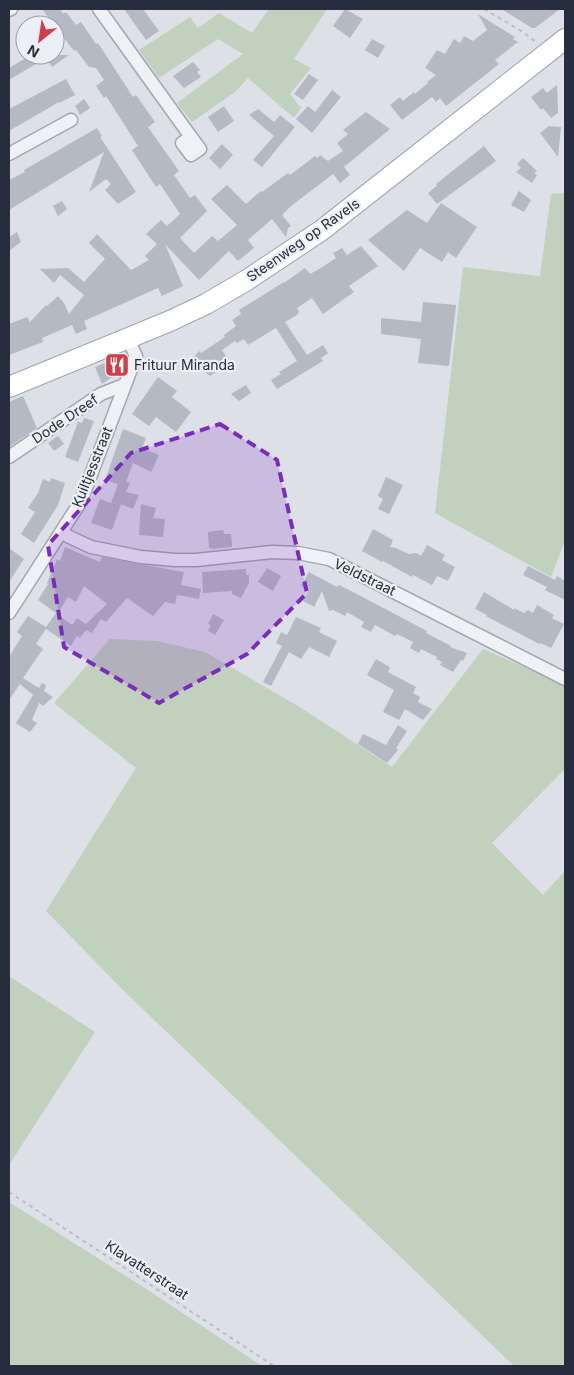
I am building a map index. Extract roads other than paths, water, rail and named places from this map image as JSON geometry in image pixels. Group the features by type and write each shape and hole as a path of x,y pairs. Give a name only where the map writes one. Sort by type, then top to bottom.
{"main road":[{"name":"Steenweg op Ravels","path":"9,387 170,321 206,304 247,280 322,230 565,39"}],"street":[{"path":"99,9 191,137"},
{"path":"9,154 71,120"},
{"name":"Kuiltjesstraat","path":"9,613 81,501 136,356 128,339"},
{"name":"Dode Dreef","path":"9,457 102,394 124,385"},
{"name":"Veldstraat","path":"61,533 91,547 141,557 196,560 272,552 298,553 329,559 565,678"}],"place":[{"name":"Frituur Miranda","path":"117,365"}]}
